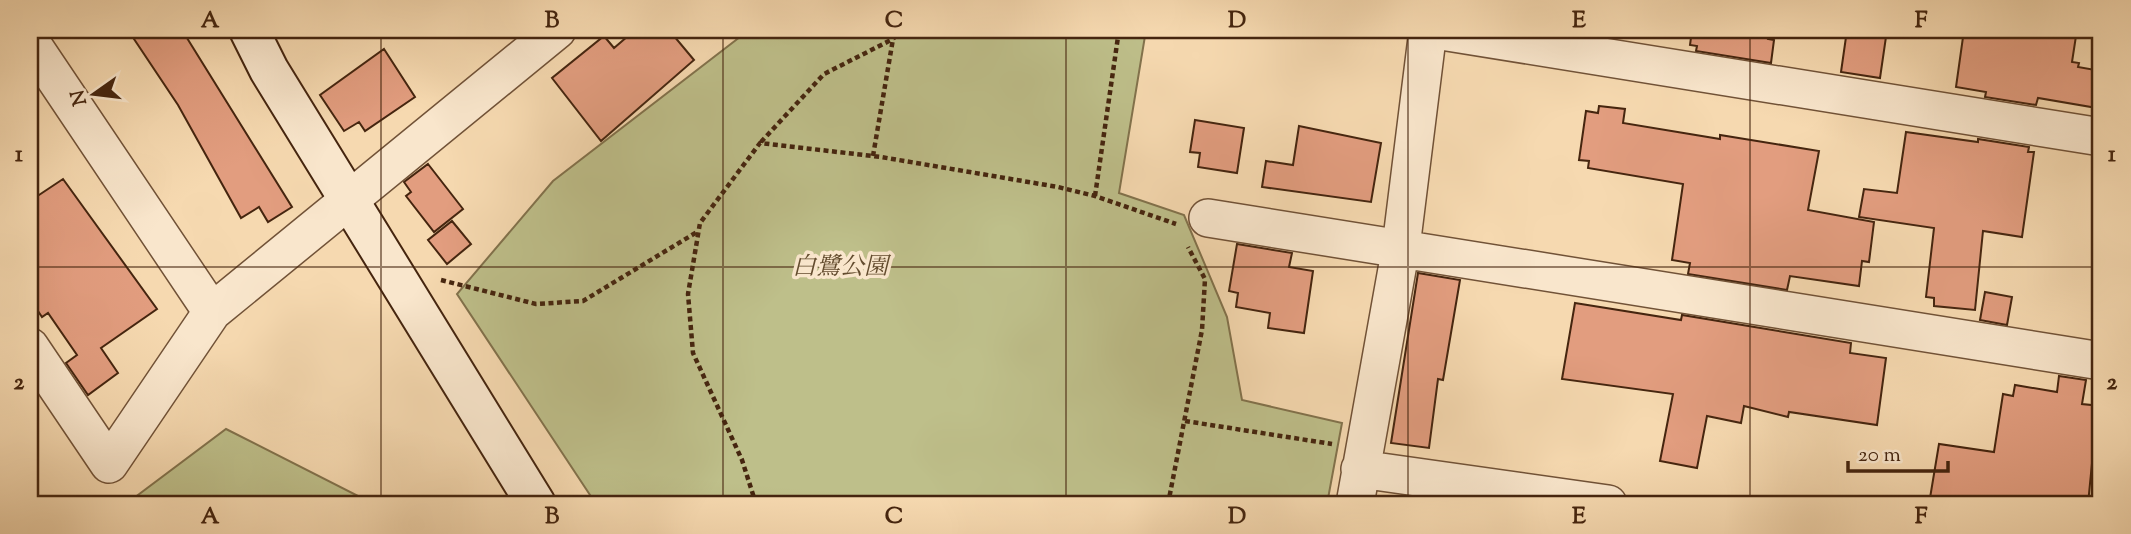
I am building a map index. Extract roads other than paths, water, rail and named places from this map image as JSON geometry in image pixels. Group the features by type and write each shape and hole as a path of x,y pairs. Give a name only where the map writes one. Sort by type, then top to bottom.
{"street":[{"path":"249,30 269,70 536,504"},
{"path":"30,346 109,464 212,312 349,199 519,41 557,30"},
{"path":"1355,504 1401,247 1428,30"},
{"path":"1435,30 2101,137"},
{"path":"30,41 212,312"},
{"path":"1208,218 2101,361"},
{"path":"1362,459 1608,504"}],"park label":[{"name":"白鷺公園","path":"840,268"}]}
